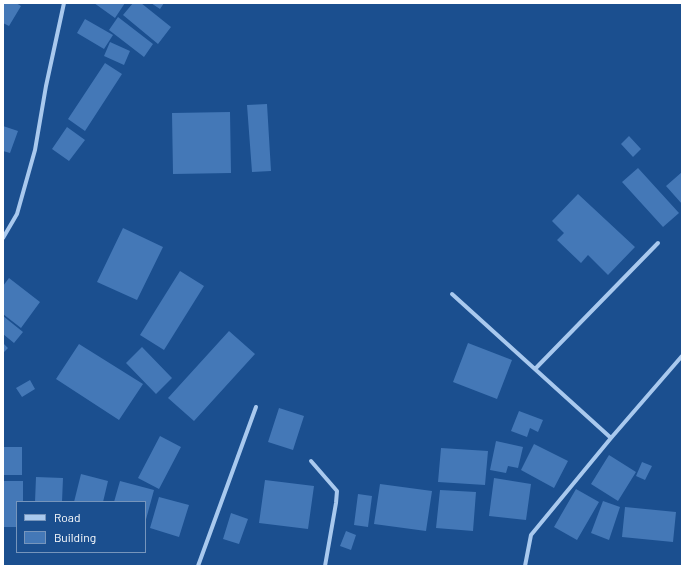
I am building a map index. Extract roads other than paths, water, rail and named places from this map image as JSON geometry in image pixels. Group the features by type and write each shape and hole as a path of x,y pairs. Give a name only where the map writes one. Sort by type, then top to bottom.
{"street":[{"path":"3,238 17,214 35,150 46,86 64,3"},
{"path":"535,370 658,243"},
{"path":"452,294 611,438"},
{"path":"525,566 531,536 611,438 682,356"},
{"path":"198,566 256,406"},
{"path":"311,461 337,491 325,566"}]}
